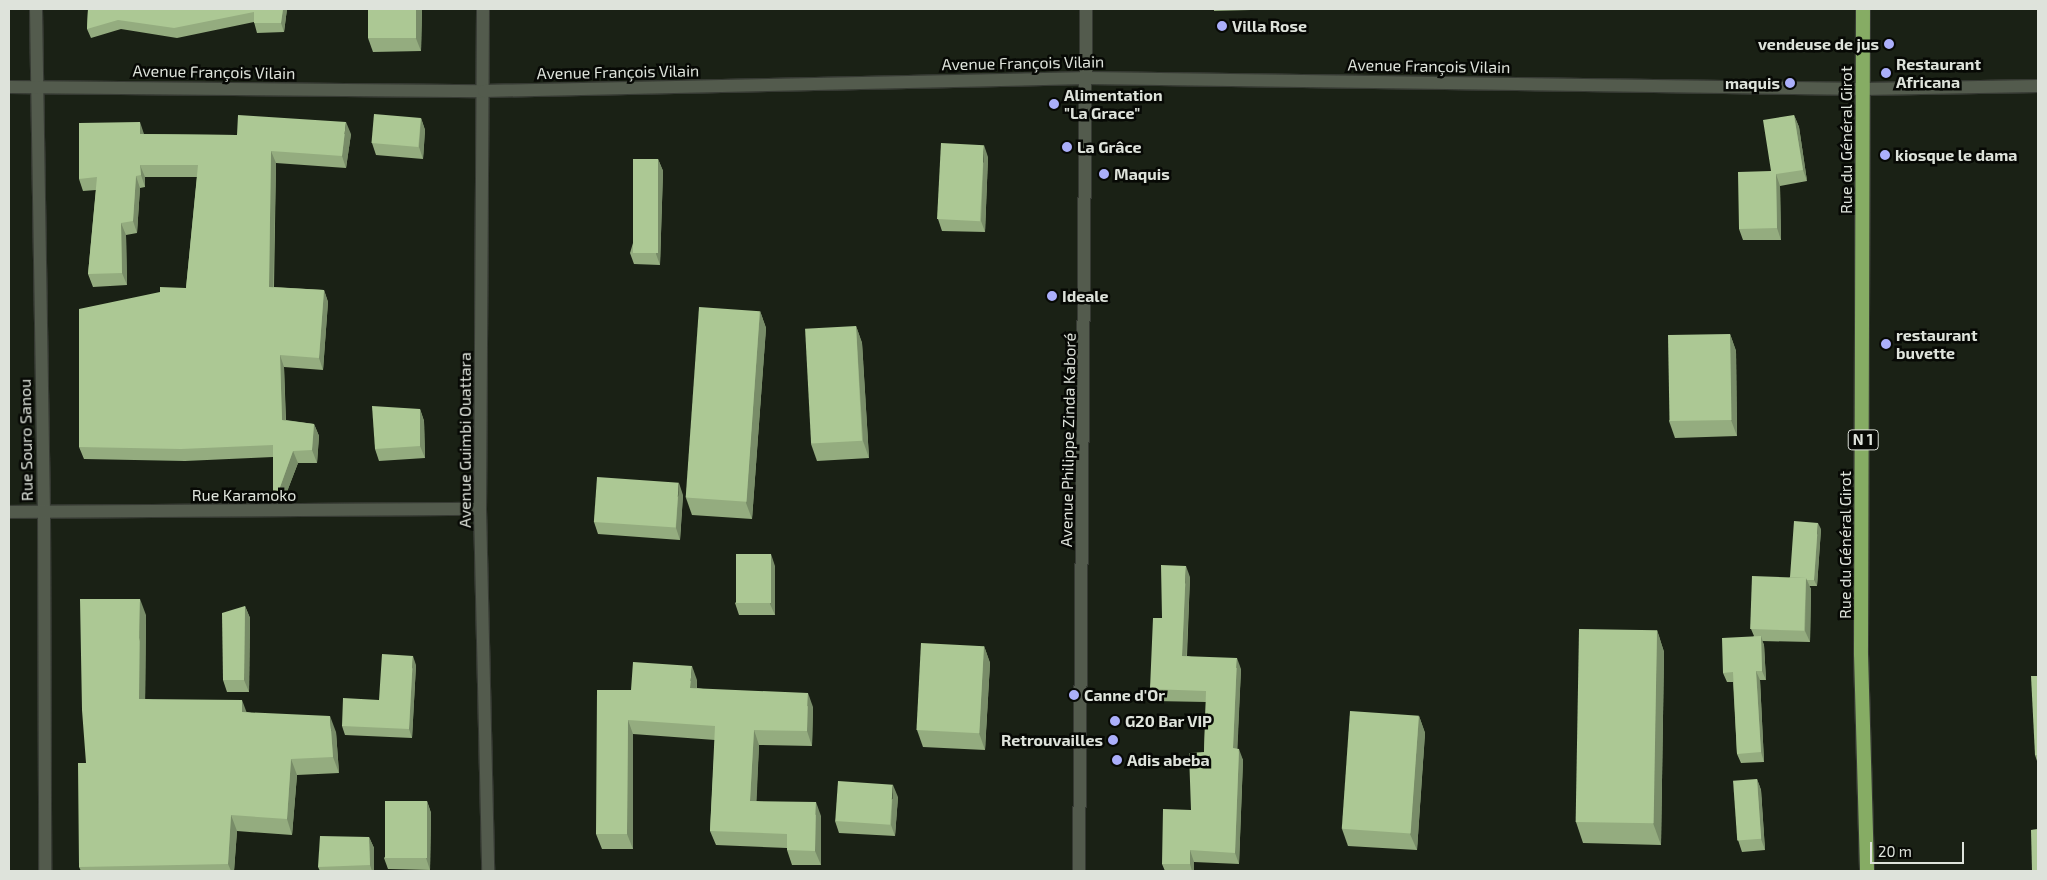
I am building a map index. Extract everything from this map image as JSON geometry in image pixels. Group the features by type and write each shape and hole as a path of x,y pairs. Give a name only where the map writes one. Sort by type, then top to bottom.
{"highway":[{"name":"Rue du Général Girot","path":"1864,9 1862,654 1867,871"}],"street":[{"name":"Rue Souro Sanou","path":"36,9 44,513 45,871"},
{"name":"Avenue Guimbi Ouattara","path":"483,9 480,509 488,871"},
{"name":"Avenue Philippe Zinda Kaboré","path":"1079,871 1088,78 1086,9"},
{"name":"Avenue François Vilain","path":"9,87 484,91 1088,78 1863,89 2038,86"},
{"name":"Rue Karamoko","path":"9,512 480,509"}],"building":[{"path":"88,9 283,9 281,23 254,23 254,12 174,28 118,20 87,29"},
{"path":"368,9 416,9 416,38 368,38"},
{"path":"374,114 421,118 418,147 371,143"},
{"path":"238,115 346,122 342,156 271,151 269,287 324,290 319,358 280,355 282,420 314,424 312,450 293,451 279,490 273,490 273,445 181,449 79,447 79,309 160,292 160,287 186,288 198,165 140,165 141,175 136,176 133,221 121,223 122,273 88,274 97,177 79,179 79,123 140,122 140,134 237,135"},
{"path":"1794,115 1803,170 1776,174 1777,228 1739,229 1738,172 1771,171 1763,120"},
{"path":"941,143 984,145 980,221 937,219"},
{"path":"633,159 658,159 658,253 633,253"},
{"path":"699,307 760,311 747,502 686,498"},
{"path":"856,326 862,441 811,444 805,329"},
{"path":"1730,334 1732,420 1670,421 1668,335"},
{"path":"372,406 420,409 420,446 375,449"},
{"path":"597,477 679,483 676,528 594,522"},
{"path":"1794,521 1818,523 1814,580 1790,577"},
{"path":"736,554 771,554 771,603 736,603"},
{"path":"1161,565 1186,566 1182,656 1237,658 1233,748 1239,749 1235,853 1190,850 1190,864 1162,864 1163,809 1191,810 1189,753 1204,752 1206,691 1150,689 1153,618 1162,618"},
{"path":"1752,576 1806,578 1804,631 1750,629"},
{"path":"80,599 140,599 139,699 242,700 242,712 330,716 333,757 291,759 287,819 231,815 228,864 79,867 78,763 86,763 82,710"},
{"path":"245,606 244,680 223,680 222,613"},
{"path":"1579,629 1657,630 1654,823 1576,822"},
{"path":"1761,636 1762,671 1756,671 1761,752 1737,754 1733,672 1723,673 1722,638"},
{"path":"921,643 984,646 979,733 916,730"},
{"path":"382,654 413,656 409,729 342,726 343,698 379,700"},
{"path":"633,662 692,666 690,688 808,693 807,731 754,730 750,801 816,802 815,851 787,850 787,834 710,831 715,726 628,720 627,834 596,834 597,690 631,690"},
{"path":"2031,676 2038,676 2038,755 2035,755"},
{"path":"1350,711 1419,716 1411,834 1342,829"},
{"path":"1757,779 1761,839 1737,841 1733,781"},
{"path":"838,781 893,785 890,825 835,821"},
{"path":"385,801 427,801 427,858 385,858"},
{"path":"2038,829 2038,871 2032,871 2031,830"},
{"path":"320,836 369,837 370,865 318,867"}],"place":[{"name":"Villa Rose","path":"1222,26"},
{"name":"vendeuse de jus","path":"1889,44"},
{"name":"Restaurant Africana","path":"1886,73"},
{"name":"maquis","path":"1790,83"},
{"name":"Alimentation \"La Grace\"","path":"1054,104"},
{"name":"La Grâce","path":"1067,147"},
{"name":"kiosque le dama","path":"1885,155"},
{"name":"Maquis","path":"1104,174"},
{"name":"Ideale","path":"1052,296"},
{"name":"restaurant buvette","path":"1886,344"},
{"name":"Canne d'Or","path":"1074,695"},
{"name":"G20 Bar VIP","path":"1115,721"},
{"name":"Retrouvailles","path":"1113,740"},
{"name":"Adis abeba","path":"1117,760"}]}
